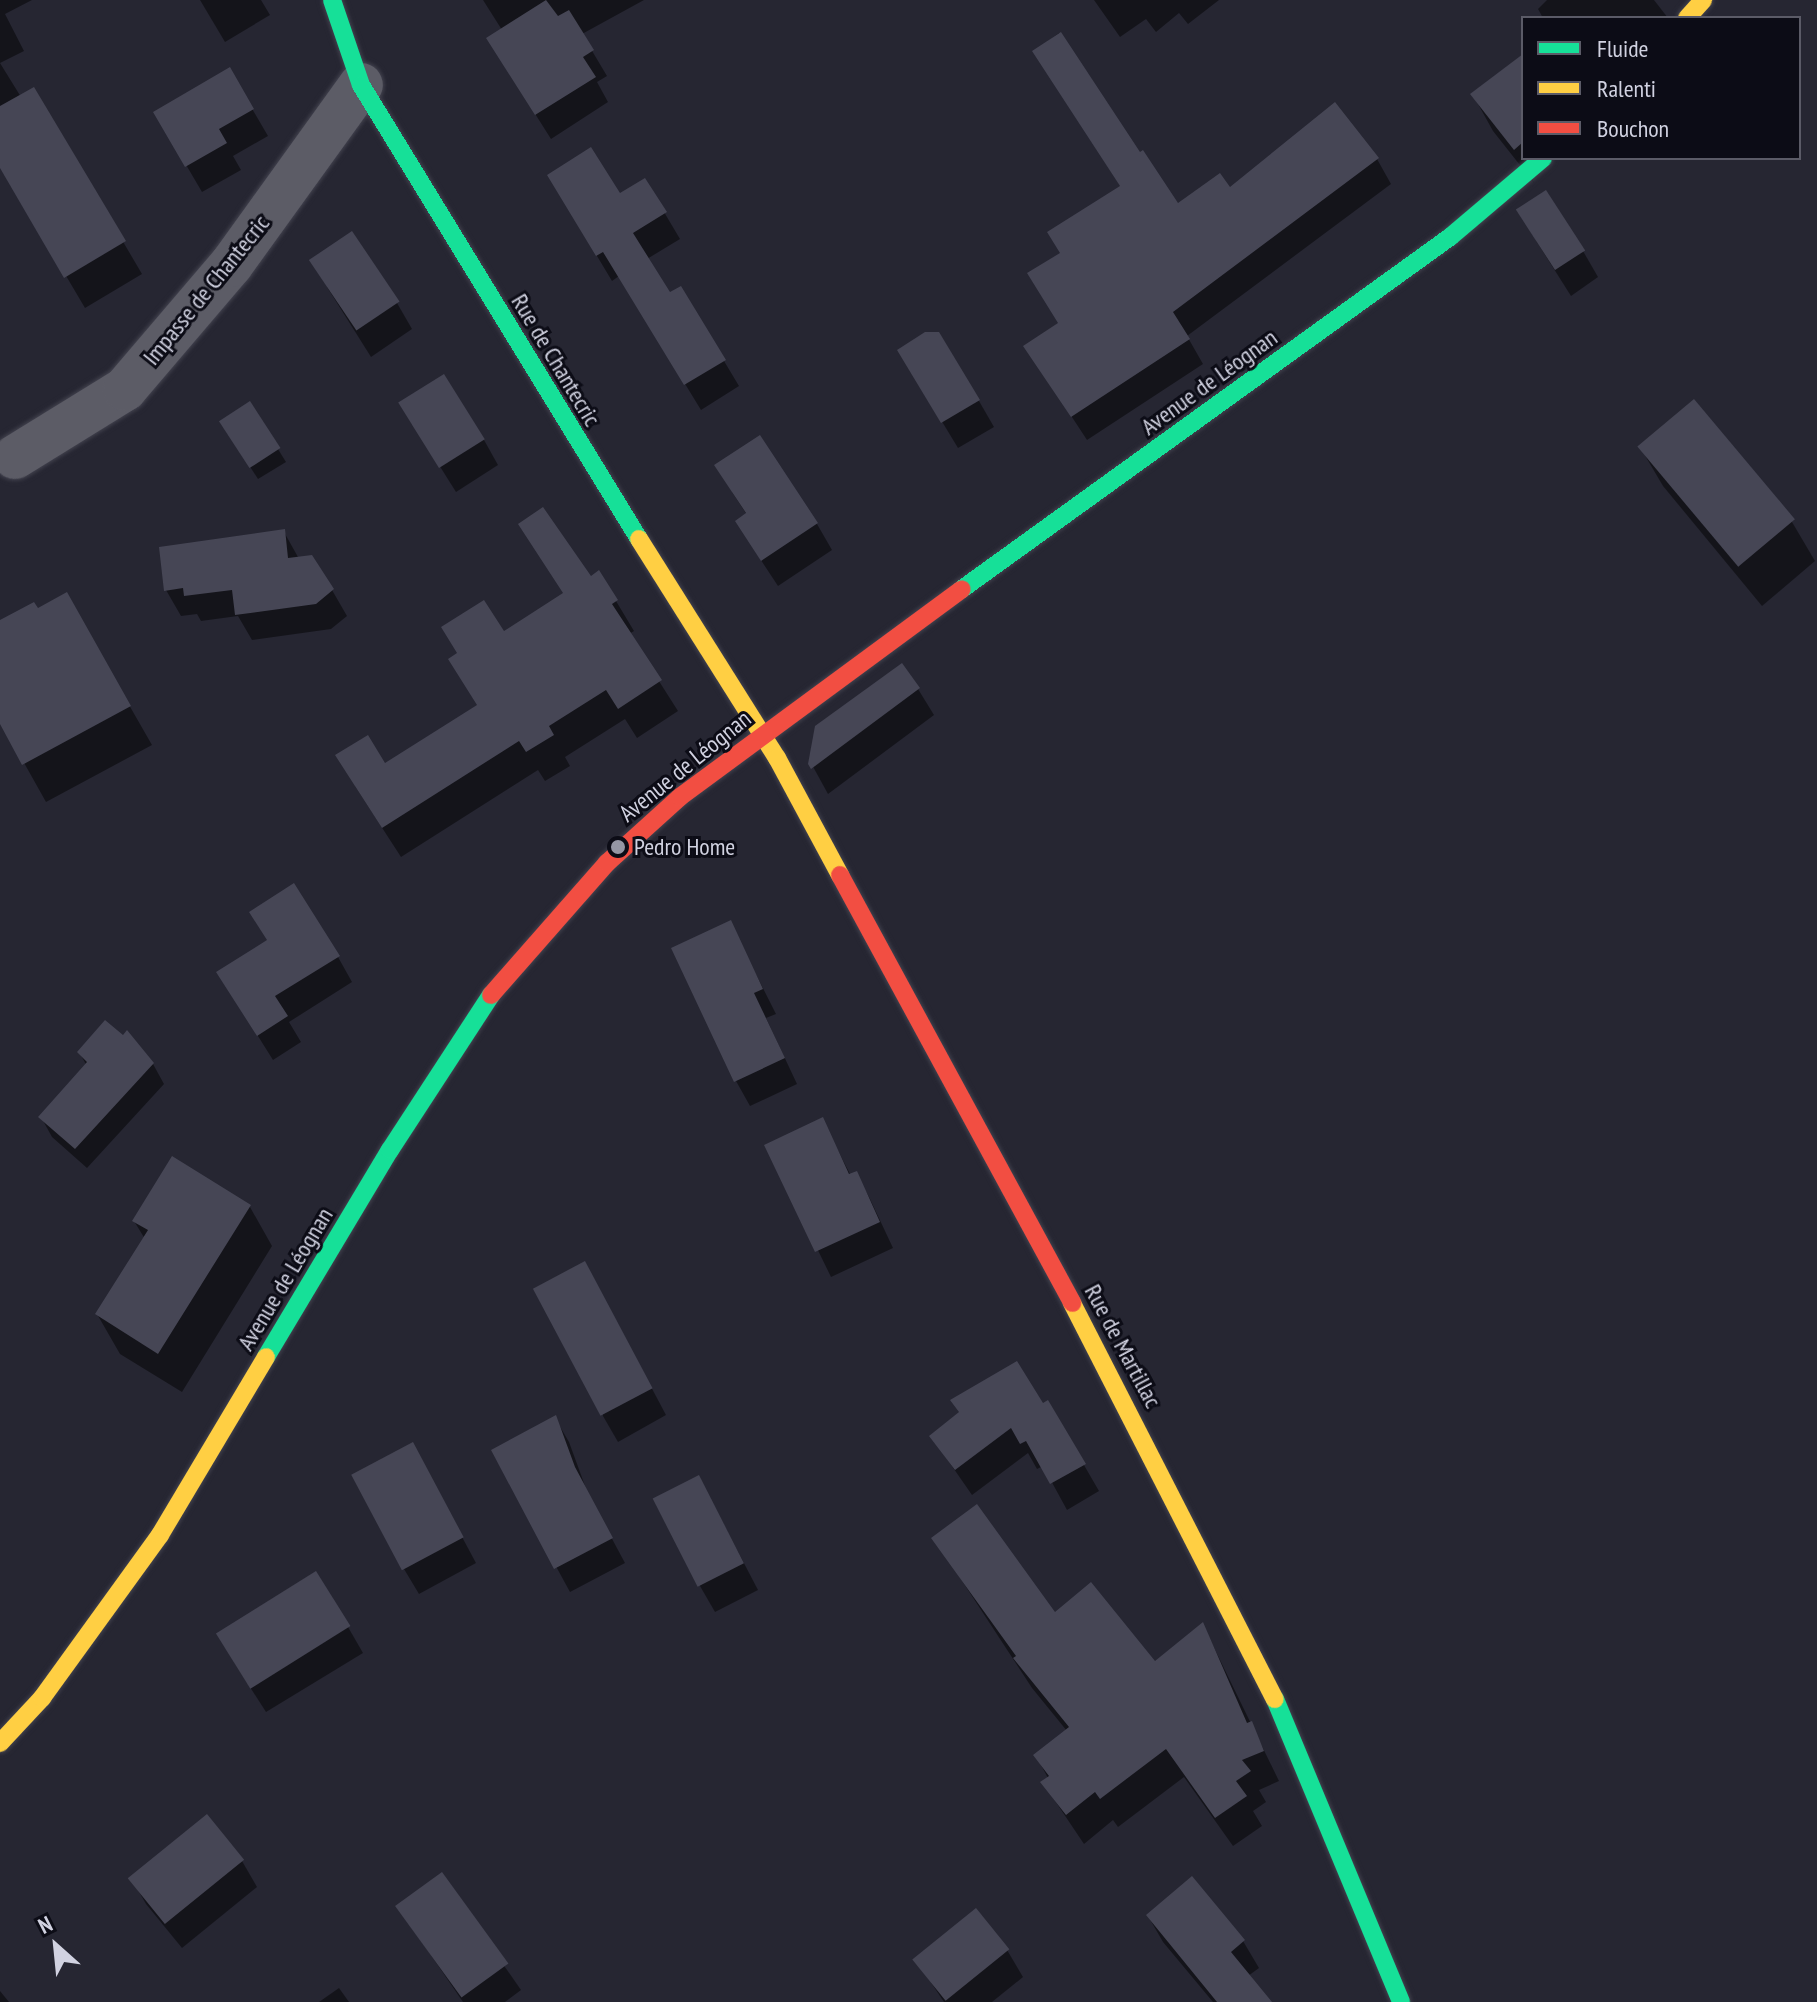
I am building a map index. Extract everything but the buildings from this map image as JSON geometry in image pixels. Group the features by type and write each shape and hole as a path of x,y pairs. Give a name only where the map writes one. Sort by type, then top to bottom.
{"street":[{"name":"Rue de Chantecric","path":"332,0 361,85 761,734"},
{"path":"1689,16 1703,0"},
{"name":"Impasse de Chantecric","path":"15,457 125,389 231,265 361,85"},
{"name":"Avenue de Léognan","path":"0,1743 42,1698 160,1535 390,1150 487,999 607,863 680,797 761,734 1450,237 1541,160"},
{"name":"Rue de Martillac","path":"761,734 777,758 1126,1403 1264,1673 1401,2002"}],"traffic: fast":[{"path":"332,0 361,85 639,539"},
{"path":"962,589 1450,237 1541,160"},
{"path":"266,1357 390,1150 491,995"},
{"path":"1275,1699 1401,2002"}],"traffic: slow":[{"path":"1689,16 1703,0"},
{"path":"639,539 777,758 840,875"},
{"path":"1072,1303 1275,1699"},
{"path":"0,1743 42,1698 160,1535 266,1357"}],"traffic: jam":[{"path":"491,995 607,863 680,797 962,589"},
{"path":"840,875 1072,1303"}],"place":[{"name":"Pedro Home","path":"618,847"}]}
